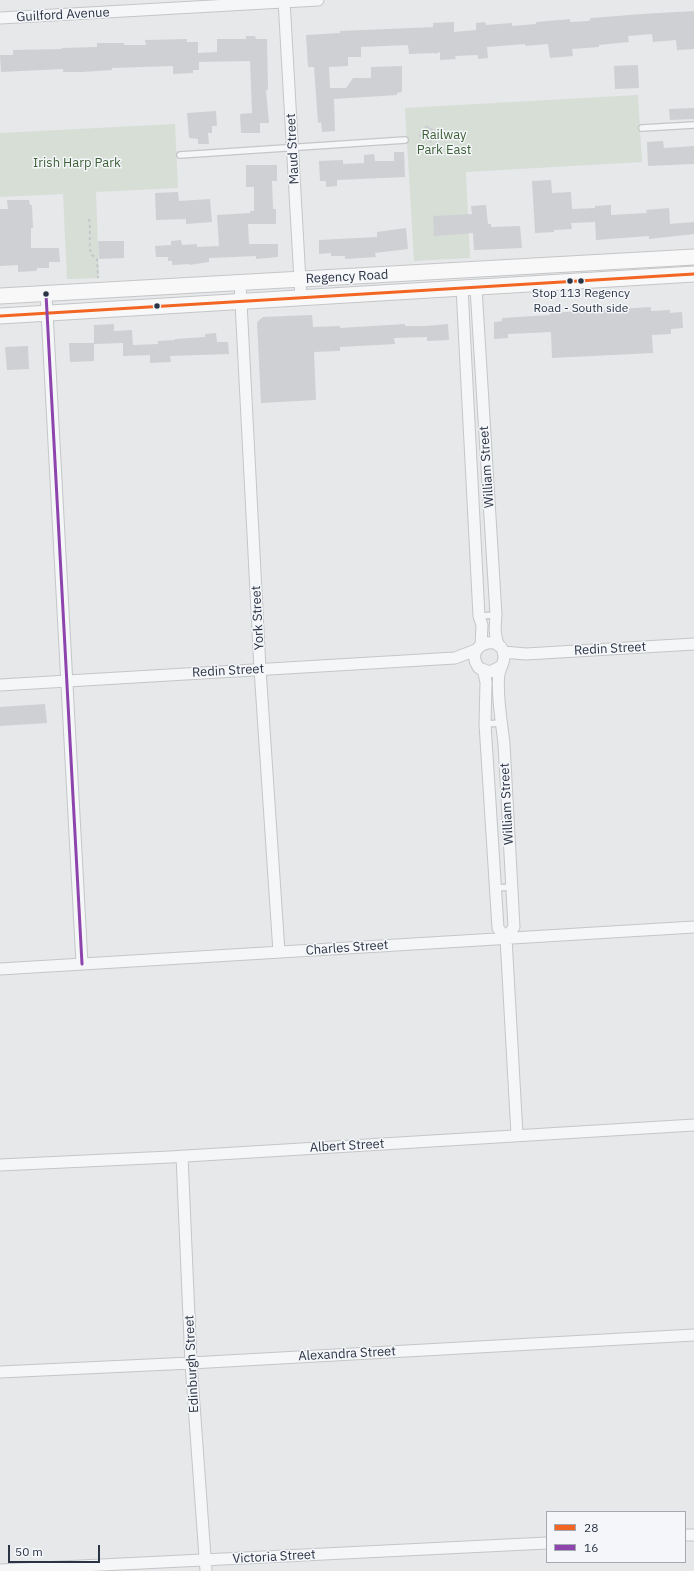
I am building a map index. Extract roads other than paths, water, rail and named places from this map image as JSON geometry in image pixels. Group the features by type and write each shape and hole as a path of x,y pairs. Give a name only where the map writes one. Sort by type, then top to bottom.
{"main road":[{"name":"Regency Road","path":"0,296 694,257"},
{"name":"Regency Road","path":"0,316 694,274"}],"street":[{"name":"Guilford Avenue","path":"0,18 318,0"},
{"name":"Maud Street","path":"284,1 301,298"},
{"name":"York Street","path":"240,283 260,669 279,952"},
{"name":"William Street","path":"469,288 477,314 496,615 495,631 501,657 498,682 502,723 514,927 506,938"},
{"name":"William Street","path":"469,288 464,315 479,616 482,625 479,648"},
{"path":"46,294 82,964"},
{"path":"490,642 501,657 490,672 480,667 475,655 479,648 490,642"},
{"name":"Redin Street","path":"501,657 526,654 694,644"},
{"name":"Redin Street","path":"0,684 455,658 479,648"},
{"name":"Redin Street","path":"455,658 480,667"},
{"name":"William Street","path":"480,667 486,682 486,724 498,928 506,938 517,1135"},
{"name":"Charles Street","path":"0,968 694,927"},
{"name":"Albert Street","path":"0,1165 182,1156 694,1125"},
{"name":"Edinburgh Street","path":"182,1156 191,1363 206,1566"},
{"name":"Alexandra Street","path":"0,1372 694,1335"},
{"name":"Victoria Street","path":"0,1570 206,1566 546,1543"}],"lane":[{"path":"642,128 694,126"},
{"path":"180,155 405,140"},
{"path":"464,315 477,314"},
{"path":"466,362 480,361"},
{"path":"479,616 496,615"},
{"path":"486,724 502,723"},
{"path":"496,888 512,887"}],"place":[{"name":"Stop 113 Regency Road - South side","path":"581,281"}],"park label":[{"name":"Railway Park East","path":"444,142"},
{"name":"Irish Harp Park","path":"77,163"}]}
